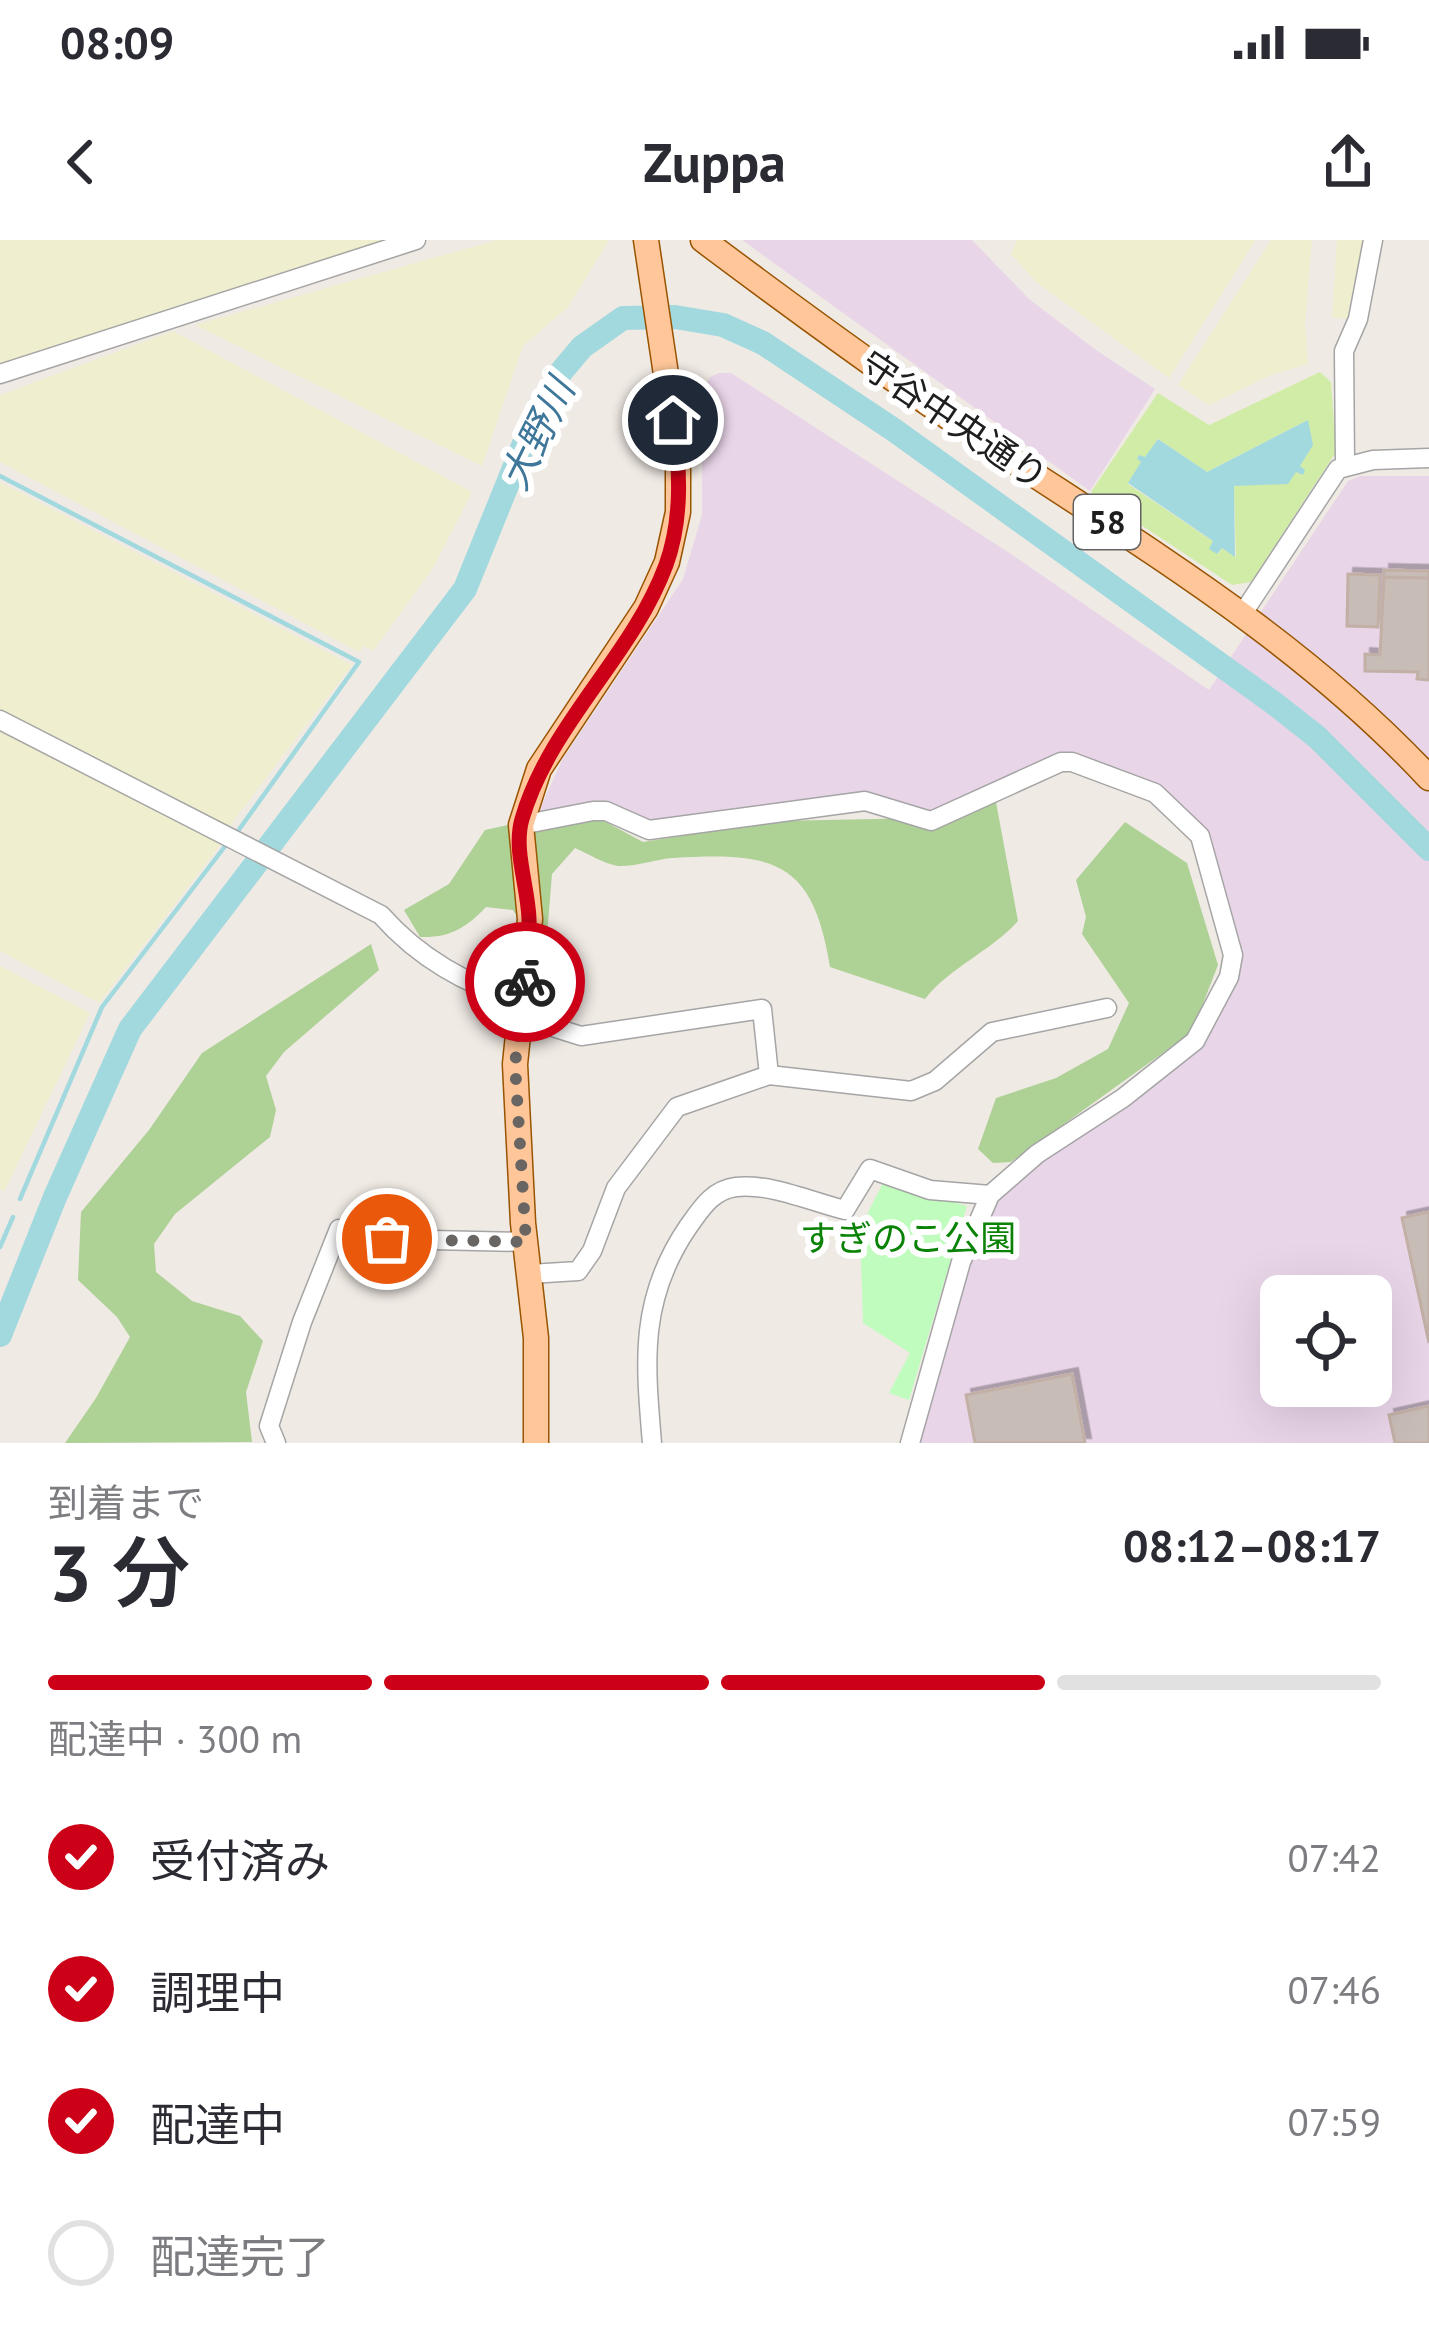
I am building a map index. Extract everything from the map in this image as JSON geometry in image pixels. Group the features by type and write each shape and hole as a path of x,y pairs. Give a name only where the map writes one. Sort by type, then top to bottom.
{"main road":[{"path":"536,1443 536,1338 515,1064 530,919 520,825 539,769 646,608 667,562 678,512 678,455 646,240"},
{"name":"守谷中央通り","path":"704,240 937,410 1244,613 1324,675 1429,778"}],"street":[{"path":"0,374 416,240"},
{"path":"1244,613 1345,464 1344,351 1358,319 1373,240"},
{"path":"1345,464 1429,458"},
{"path":"0,720 381,915 406,944 448,970 581,1036 763,1009 769,1075"},
{"path":"520,825 593,811 649,830 865,801 931,821 1061,762 1072,762 1154,793 1200,836 1233,955 1229,977 1195,1040 1124,1098 1037,1154 990,1195 961,1262 906,1442"},
{"path":"530,1274 578,1270 592,1251 616,1188 677,1107 769,1075 911,1091 934,1082 992,1032 1107,1008"},
{"path":"652,1443 645,1364 652,1304 669,1255 718,1191 738,1186 762,1189 845,1210 870,1169 930,1190 990,1195"},
{"path":"276,1443 269,1426 302,1322 339,1229 387,1239 526,1242"}],"shaded area":[{"path":"742,240 972,240 1029,299 1155,389 1090,491"},
{"path":"731,373 1011,554 1209,690 1348,481 1360,476 1429,476 1429,1443 918,1443 985,1220 1011,1186 1048,1155 1210,1032 1237,982 1241,959 1208,833 1159,787 1069,754 927,814 864,794 649,822 538,813 562,760 683,579 702,515 702,400 709,378"}],"green space":[{"path":"0,240 385,240 0,367"},
{"path":"497,240 609,240 568,307 523,346 482,466 195,325"},
{"path":"1017,240 1255,241 1169,378 1036,282 1011,254"},
{"path":"1271,240 1312,240 1305,323 1308,364 1271,375 1209,405 1178,385"},
{"path":"1337,240 1363,240 1347,319 1332,317"},
{"path":"173,331 472,492 433,568 373,651 364,646 359,652 0,462 0,395"},
{"path":"1320,372 1331,382 1336,452 1251,582 1232,585 1091,492 1158,393 1209,425","holes":["1308,420 1299,467 1302,475 1296,471 1234,486 1236,557 1222,548 1218,554 1214,542 1128,484 1142,462 1140,455 1145,458 1158,439 1207,472"]},
{"path":"0,482 352,665 229,827 0,711"},
{"path":"0,729 221,844 99,1003 0,951"},
{"path":"996,802 1018,921 925,999 830,967 823,931 799,884 783,870 738,857 618,866 575,848 552,874 547,935 540,953 513,910 486,907 457,930 420,937 404,910 449,884 485,830 540,818 604,821 643,842 776,821 924,818"},
{"path":"1125,822 1187,863 1218,965 1192,1032 1011,1162 993,1163 978,1149 996,1098 1056,1078 1108,1049 1129,1003 1082,934 1086,917 1076,880"},
{"path":"371,944 379,970 284,1052 266,1076 276,1110 270,1137 175,1214 154,1244 156,1272 192,1301 240,1316 263,1341 246,1392 252,1442 65,1443 130,1337 117,1317 78,1280 81,1212 149,1130 202,1053"},
{"path":"0,966 90,1013 4,1192 0,1189"},
{"name":"すぎのこ公園","path":"884,1181 967,1206 909,1400 889,1393 910,1353 863,1323 860,1228"}],"water":[{"path":"1308,420 1313,445 1300,466 1303,475 1296,472 1288,484 1234,486 1235,557 1222,548 1217,554 1209,549 1213,541 1128,483 1141,462 1139,455 1145,457 1158,439 1207,472"}],"building":[{"path":"1384,570 1429,571 1429,578 1384,577"},
{"path":"1348,574 1380,575 1378,627 1347,626"},
{"path":"1384,577 1429,578 1429,680 1417,679 1418,672 1365,671 1365,654 1380,655"},
{"path":"1429,1212 1429,1343 1402,1218"},
{"path":"1072,1374 1085,1443 975,1443 966,1395"},
{"path":"1429,1406 1429,1443 1395,1443 1389,1415"}],"waterway":[{"name":"大野川","path":"0,1335 130,1029 465,589 525,441 561,372 582,347 623,318 675,317 723,325 763,343 894,430 1275,704 1317,737 1429,849"},
{"path":"0,476 359,662 238,831"},
{"path":"20,1199 102,1007 226,845"},
{"path":"0,1247 13,1217"}],"way so far":[{"path":"387,1239 526,1242 515,1064 525,982"}],"route":[{"path":"525,982 530,919 520,825 539,769 646,608 667,562 678,512 673,420"}]}
